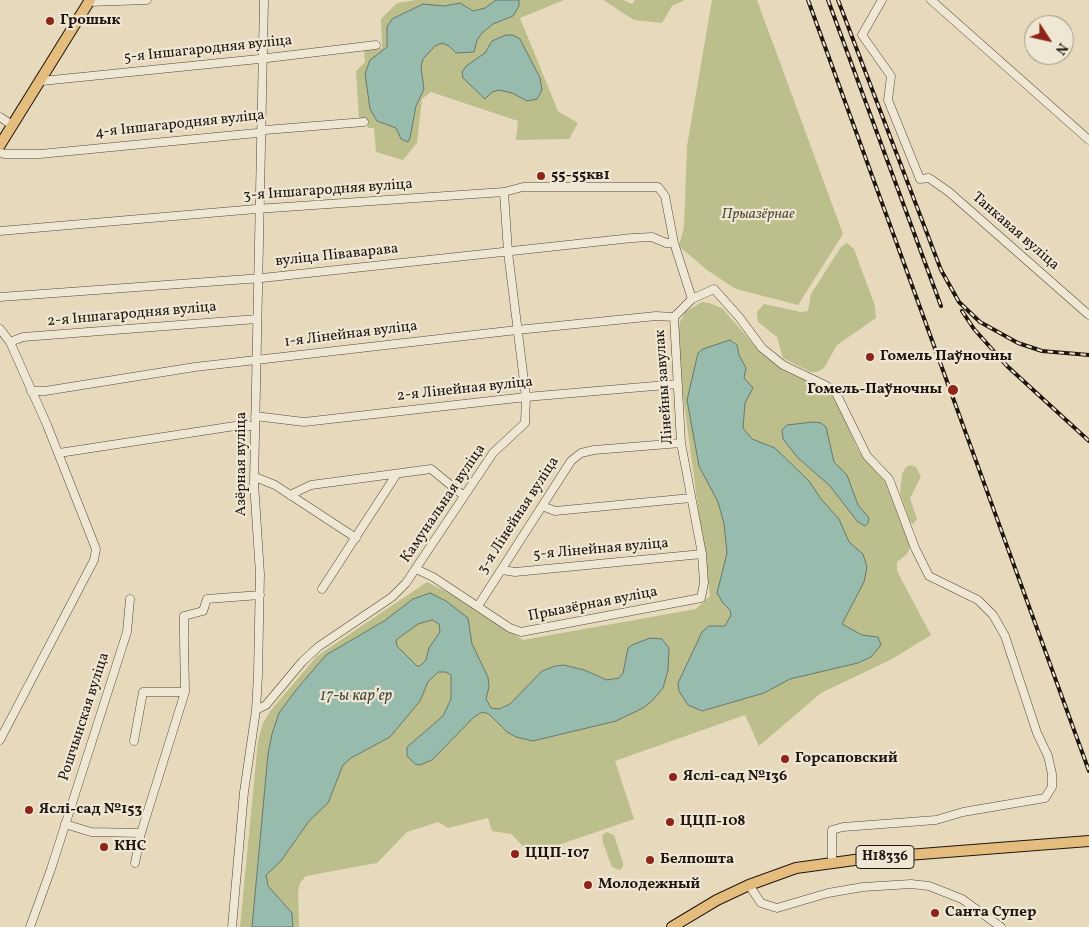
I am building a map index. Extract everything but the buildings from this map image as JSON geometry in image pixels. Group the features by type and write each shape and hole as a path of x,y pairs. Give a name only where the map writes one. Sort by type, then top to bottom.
{"main road":[{"path":"0,145 90,1"},
{"name":"Н18336","path":"672,927 717,900 788,870 832,863 1089,841"}],"street":[{"path":"90,1 147,0"},
{"name":"Азёрная вуліца","path":"232,927 244,792 256,710 260,595 255,477 255,416 264,0"},
{"name":"Танкавая вуліца","path":"882,0 862,35 891,76 888,100 920,179 929,178 948,192 1089,315"},
{"path":"931,0 1089,140"},
{"name":"5-я Іншагародняя вуліца","path":"42,80 263,59 376,45"},
{"path":"0,117 12,125"},
{"name":"4-я Іншагародняя вуліца","path":"0,152 4,154 40,154 364,122"},
{"name":"3-я Іншагародняя вуліца","path":"0,231 260,209 504,192 523,187 658,187 665,196 674,244"},
{"name":"Камунальная вуліца","path":"256,710 266,705 302,662 318,647 392,597 416,569 493,454 525,423 526,397 508,252 504,192"},
{"name":"вуліца Піваварава","path":"0,297 258,278 632,238 652,237 674,244"},
{"path":"674,244 692,299 714,289 739,317 762,348 784,364 826,384 836,393 867,456 889,479 915,548 929,576 978,600 993,615 1005,636 1037,733 1048,756 1052,774 1052,787 1045,798 963,812 936,820 832,830 832,863"},
{"name":"Лінейны завулак","path":"692,299 674,317 681,443 702,554 704,583 702,598"},
{"name":"1-я Лінейная вуліца","path":"31,392 196,367 517,330 656,316 674,317"},
{"name":"2-я Іншагародняя вуліца","path":"10,342 23,338 257,319"},
{"path":"0,329 10,342 59,454 96,546 96,554 0,740"},
{"name":"2-я Лінейная вуліца","path":"255,416 304,422 526,397 678,384"},
{"path":"59,454 235,426 255,426"},
{"name":"3-я Лінейная вуліца","path":"478,606 571,461 581,453 681,443"},
{"path":"290,495 311,485 431,469 464,496"},
{"path":"322,589 396,475"},
{"path":"255,477 275,485 356,538"},
{"path":"542,506 555,511 691,498"},
{"name":"5-я Лінейная вуліца","path":"502,570 515,572 702,554"},
{"name":"Прыазёрная вуліца","path":"416,569 433,577 510,628 521,632 702,598"},
{"path":"136,863 141,833 186,692 184,616 203,611 207,599 260,595"},
{"name":"Рошчынская вуліца","path":"30,927 127,632 130,599"},
{"path":"134,740 143,692 186,692"},
{"path":"65,824 91,832 141,833"},
{"path":"749,885 761,903 777,908 828,894 863,888 910,884 929,886 962,899 1001,927"}],"green space":[{"path":"416,0 564,0 520,18 558,111 578,123 569,139 516,140 518,121 431,92 422,99 417,143 403,160 376,152 374,128 368,128 367,119 359,119 356,71 365,62 364,50 382,48 381,19 397,3"},
{"path":"603,0 623,0 632,4 635,0 685,0 672,6 662,23 634,20"},
{"name":"Прыазёрнае","path":"712,0 757,0 843,234 798,305 736,289 707,270 679,246 684,227 687,146"},
{"path":"847,243 854,249 875,306 876,318 837,345 824,368 817,372 810,372 783,358 777,337 758,322 757,312 764,304 801,312 808,311 811,294 841,247"},
{"path":"702,302 722,308 762,354 785,371 823,388 836,400 859,452 887,484 911,546 907,554 897,562 897,571 931,635 892,659 821,693 759,746 745,715 615,761 634,819 535,853 530,853 511,834 492,831 488,818 448,828 438,822 407,832 377,863 306,876 300,883 298,892 299,927 240,927 258,741 263,723 271,710 317,656 427,582 451,594 523,640 696,609 710,596 683,396 678,332 685,312"},
{"path":"911,465 916,467 921,477 910,498 917,519 913,524 910,522 900,494 902,474 906,467"},
{"path":"607,832 614,835 623,863 623,867 620,870 612,867 603,843 602,835"}],"water":[{"path":"496,0 519,0 519,6 513,16 493,24 482,33 477,40 474,52 456,53 449,46 442,43 435,46 423,59 421,67 424,89 416,106 408,142 401,139 396,128 377,121 370,109 365,74 370,60 387,47 387,27 392,19 423,4 444,6 460,3 473,11 485,8"},
{"path":"506,35 513,35 520,39 540,78 542,90 537,99 527,101 512,93 499,90 492,92 485,99 463,78 462,72 466,66 485,53 492,41"},
{"path":"730,340 737,345 739,355 746,368 744,378 753,388 745,403 743,428 752,439 775,448 809,481 821,499 839,519 849,542 863,554 867,567 864,582 842,624 862,635 878,637 881,645 871,657 858,663 790,679 764,693 702,711 688,705 679,691 678,683 702,632 709,626 725,626 731,615 730,610 717,593 727,553 724,524 718,502 699,466 687,400 698,353 703,349"},
{"path":"821,423 826,427 834,462 847,475 858,505 869,518 865,526 858,522 829,485 798,458 783,439 782,430 787,425"},
{"name":"17-ы кар’ер","path":"430,593 446,601 468,618 472,644 488,677 489,687 486,699 491,708 499,709 510,704 542,671 555,666 564,665 584,670 607,680 619,678 623,673 628,648 650,638 662,639 669,648 668,670 663,688 643,708 616,721 533,741 516,737 507,732 489,714 482,712 474,717 432,760 420,765 415,764 407,756 407,747 443,716 451,699 451,675 446,672 438,672 428,682 420,701 390,737 351,758 343,765 328,803 309,821 281,861 266,875 268,886 292,913 293,927 252,927 268,754 279,713 326,655 384,621 413,599","holes":["432,620 439,624 440,632 429,648 426,660 420,666 417,666 397,646 396,640 418,624"]}],"railway":[{"path":"808,0 1089,771"},
{"path":"828,0 941,306"},
{"path":"838,0 941,270 959,302 980,322 1018,343 1042,351 1089,355"},
{"path":"962,311 974,329 1007,366 1089,441"}],"place":[{"name":"Грошык","path":"50,21"},
{"name":"55-55кв1","path":"541,176"},
{"name":"Гомель Паўночны","path":"870,357"},
{"name":"Гомель-Паўночны","path":"953,390"},
{"name":"Горсаповский","path":"785,759"},
{"name":"Яслі-сад №136","path":"673,777"},
{"name":"Яслі-сад №153","path":"29,810"},
{"name":"ЦЦП-108","path":"670,822"},
{"name":"КНС","path":"104,847"},
{"name":"ЦЦП-107","path":"515,854"},
{"name":"Белпошта","path":"650,860"},
{"name":"Молодежный","path":"588,885"},
{"name":"Санта Супер","path":"935,913"}]}
